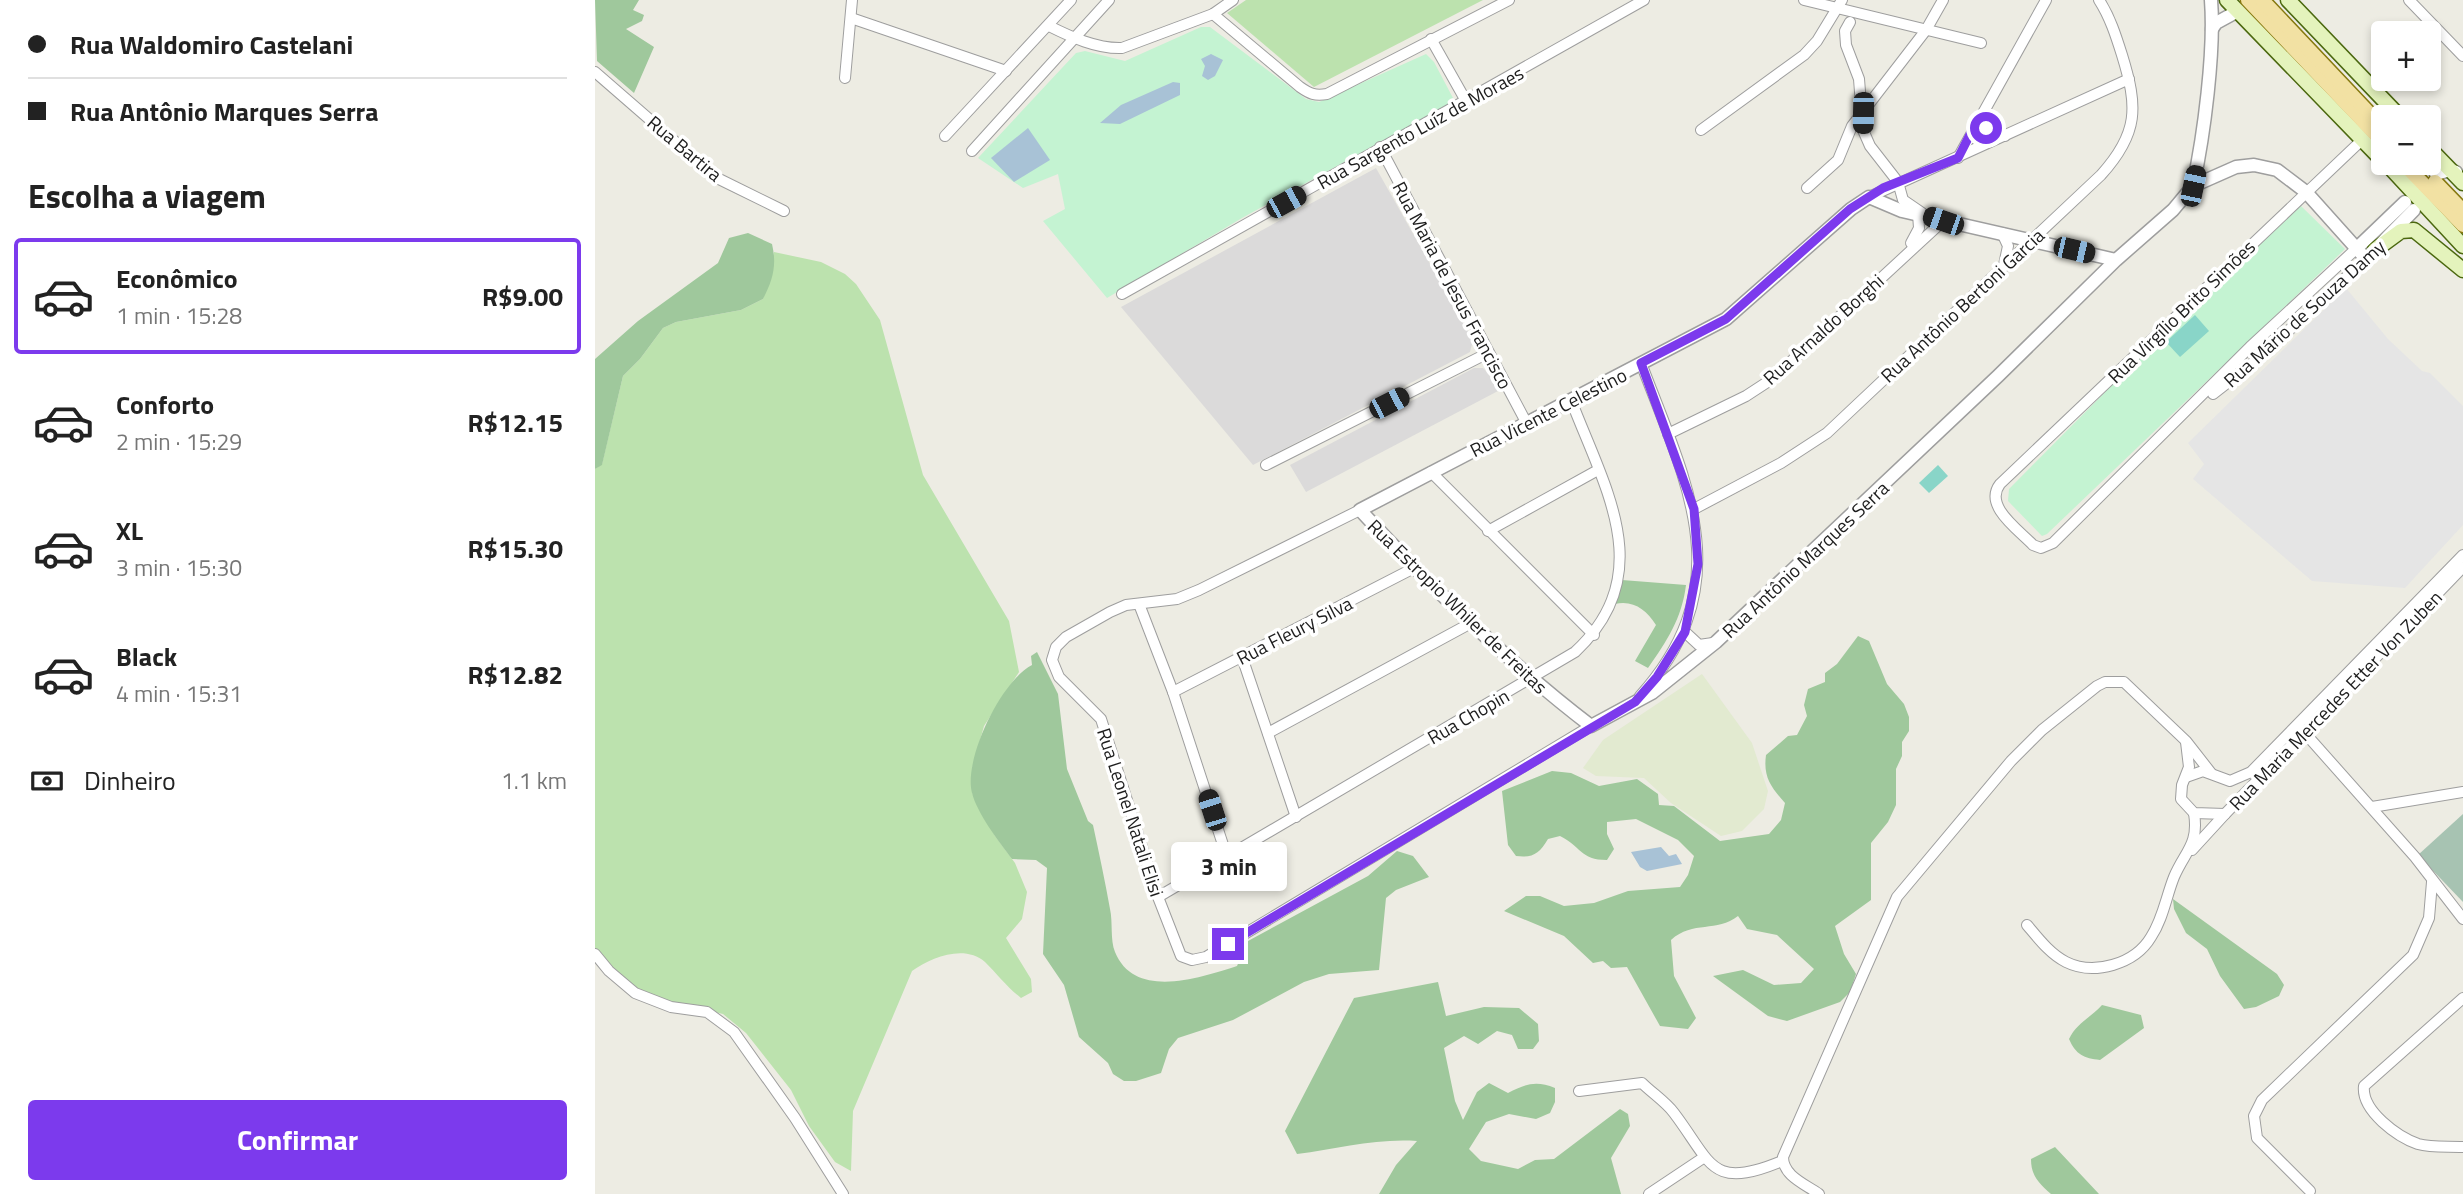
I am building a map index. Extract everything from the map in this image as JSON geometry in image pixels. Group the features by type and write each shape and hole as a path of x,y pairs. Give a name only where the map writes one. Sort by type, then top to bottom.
{"main road":[{"path":"2227,0 2243,5 2371,130"},
{"path":"2262,0 2371,115"},
{"path":"2288,0 2389,105"},
{"path":"2243,5 2371,147"},
{"path":"2441,162 2453,176"},
{"path":"2397,175 2463,246"},
{"path":"2415,175 2462,221"},
{"path":"2426,175 2462,221"},
{"path":"2370,254 2401,231 2414,230 2463,270"}],"street":[{"path":"845,78 852,0"},
{"path":"945,135 1071,0"},
{"path":"972,151 1108,0"},
{"path":"1049,26 1073,38 1112,49 1122,48 1213,14 1233,0"},
{"path":"1213,14 1311,95 1327,94 1509,0"},
{"name":"Rua Sargento Luíz de Moraes","path":"1122,294 1644,0"},
{"path":"1804,0 1839,4 1981,43"},
{"path":"1807,188 1838,160 1847,136 1926,30 1943,0"},
{"path":"1958,158 2046,0"},
{"name":"Rua Antônio Bertoni Garcia","path":"1694,509 1781,463 1827,433 2120,153 2134,107 2129,79 2112,25 2099,0"},
{"path":"2193,186 2199,157 2212,29 2211,0"},
{"path":"2413,2 2463,56"},
{"path":"1701,130 1804,55 1817,41 1839,4"},
{"path":"2212,29 2216,23 2243,5"},
{"path":"851,18 1006,71"},
{"path":"1850,22 1845,31 1846,45 1859,79 1863,130 1870,146 1898,182 1903,200 1922,215"},
{"path":"1431,39 1467,101"},
{"name":"Rua Bartira","path":"595,72 717,178 784,211"},
{"name":"Rua Vicente Celestino","path":"1056,647 1066,637 1110,611 1139,604 1170,601 1199,590 1360,510 1726,319 1850,209 1869,197 2129,79"},
{"path":"1979,117 1990,132 2006,136"},
{"name":"Rua Virgílio Brito Simões","path":"2033,545 1996,506 1994,495 2000,484 2363,139"},
{"name":"Rua Maria de Jesus Francisco","path":"1380,147 1526,422"},
{"path":"2199,157 2210,167 2230,168"},
{"name":"Rua Antônio Marques Serra","path":"1178,951 1186,958 1206,957 1668,682 1716,642 1998,376 2116,260 2173,209 2193,186 2230,168 2254,165 2277,170 2306,192 2357,248 2370,254"},
{"path":"1869,197 1902,211 2116,260"},
{"name":"Rua Mário de Souza Damy","path":"2033,545 2041,548 2053,543 2190,410 2250,347 2357,248 2410,206 2370,254 2259,358 2190,410"},
{"name":"Rua Arnaldo Borghi","path":"1901,258 1917,235 1922,215"},
{"name":"Rua Arnaldo Borghi","path":"1668,434 1746,396 1772,379 1943,221"},
{"path":"2002,233 2008,246 2004,265"},
{"path":"2315,288 2336,285"},
{"path":"1266,465 1488,353"},
{"path":"1635,702 1657,677 1685,632 1698,564 1694,509 1641,363"},
{"name":"Rua Chopin","path":"1158,897 1575,652 1594,635 1613,602 1621,555 1618,528 1571,400"},
{"path":"1488,531 1598,470"},
{"path":"1431,472 1594,635"},
{"name":"Rua Estropio Whiler de Freitas","path":"1360,510 1414,568 1530,679 1591,726"},
{"name":"Rua Maria Mercedes Etter Von Zuben","path":"2186,777 2197,771 2211,773 2230,781 2251,772 2463,555"},
{"name":"Rua Fleury Silva","path":"1173,692 1414,568"},
{"name":"Rua Maria Mercedes Etter Von Zuben","path":"2195,813 2225,814 2461,574"},
{"path":"1139,604 1173,692 1227,857"},
{"path":"1268,733 1471,622"},
{"path":"1685,632 1699,645 1716,642"},
{"name":"Rua Leonel Natali Elisi","path":"1056,647 1052,660 1059,677 1101,719 1178,951"},
{"path":"1243,657 1296,817"},
{"path":"1782,1161 1891,906 1918,869 2011,761 2042,730 2105,682 2124,682 2186,741 2211,773"},
{"path":"2304,732 2372,807 2463,919"},
{"path":"2027,925 2067,962 2092,968 2120,962 2144,948 2152,937 2174,876 2197,834 2195,813 2181,799 2189,761 2186,741"},
{"path":"2372,807 2463,792"},
{"path":"2185,858 2225,814"},
{"path":"2310,1191 2257,1138 2253,1116 2262,1100 2413,956 2429,918 2432,882"},
{"path":"595,954 609,971 635,993 671,1007 707,1012 734,1032 795,1118 843,1194"},
{"path":"2463,998 2364,1086 2363,1091 2378,1115 2406,1138 2421,1145 2463,1147"},
{"path":"1579,1091 1629,1082 1642,1083 1675,1114 1703,1158 1718,1170 1738,1174 1782,1161"},
{"path":"1649,1194 1703,1158"},
{"path":"1782,1161 1790,1174 1819,1193"}],"shaded area":[{"path":"1211,54 1223,60 1215,76 1208,80 1202,76 1205,66 1201,59"},
{"path":"1173,82 1180,83 1180,95 1120,124 1100,123 1121,105"},
{"path":"1028,128 1050,160 1014,182 991,158"},
{"path":"1376,168 1473,340 1470,352 1253,465 1121,307"},
{"path":"2346,288 2388,339 2422,371 2430,373 2463,406 2463,525 2405,588 2312,581 2193,479 2204,464 2188,443"},
{"path":"2195,315 2209,331 2180,357 2166,342"},
{"path":"1474,368 1483,368 1498,391 1306,492 1290,465"},
{"path":"1938,465 1948,476 1929,493 1919,483"},
{"path":"1661,847 1669,856 1676,854 1682,864 1647,871 1640,867 1631,852"}],"green space":[{"path":"595,0 639,0 633,10 644,15 642,21 626,29 654,47 634,93 597,61"},
{"path":"1246,0 1483,0 1314,87 1227,13"},
{"path":"1201,27 1210,27 1306,99 1319,102 1426,54 1434,62 1453,98 1450,104 1242,218 1107,298 1043,221 1065,209 1058,174 1023,188 978,158 1076,53 1085,51 1125,61"},
{"path":"2301,206 2345,249 2042,536 2008,501 2009,489 2148,349"},
{"path":"748,233 772,244 773,272 763,299 741,310 676,322 663,328 640,359 623,376 602,465 595,469 595,359 638,321 718,263 729,238"},
{"path":"774,252 821,262 845,274 856,284 880,320 923,475 1009,621 1019,672 984,726 972,769 972,793 995,836 1015,863 1027,892 1022,919 1006,938 1031,979 1032,992 1021,998 985,962 968,954 938,957 912,971 853,1111 851,1171 835,1162 809,1126 791,1090 746,1033 723,1014 647,996 598,959 595,950 595,469 602,464 623,376 640,359 663,328 676,322 741,310 763,299"},
{"path":"1622,580 1686,585 1673,629 1648,668 1635,661 1656,625 1639,607 1628,603 1615,604"},
{"path":"1858,636 1869,641 1887,684 1904,704 1909,717 1909,731 1902,742 1902,756 1896,769 1896,805 1888,822 1871,843 1871,900 1835,926 1844,954 1856,974 1850,992 1840,1002 1787,1021 1768,1016 1713,976 1743,970 1774,985 1801,983 1814,969 1777,935 1747,929 1738,916 1722,924 1688,930 1671,940 1674,976 1696,1018 1688,1029 1660,1026 1627,967 1611,968 1603,961 1593,963 1564,936 1504,911 1526,896 1540,896 1564,906 1594,903 1628,891 1680,887 1688,875 1694,856 1678,840 1636,819 1607,822 1607,834 1614,849 1607,860 1591,858 1560,836 1548,839 1535,854 1516,856 1508,845 1502,791 1552,771 1571,773 1599,786 1637,779 1658,794 1659,805 1674,806 1720,841 1769,834 1781,820 1785,803 1769,781 1766,755 1788,736 1797,735 1807,716 1804,705 1808,689 1825,682 1825,673 1837,664"},
{"path":"1037,652 1058,694 1067,769 1088,821 1093,825 1111,914 1113,947 1125,967 1138,976 1153,981 1170,982 1237,966 1248,941 1368,876 1397,851 1413,856 1429,877 1396,890 1386,898 1379,970 1329,974 1304,982 1233,1020 1178,1038 1169,1049 1161,1073 1136,1081 1124,1081 1113,1074 1108,1063 1079,1037 1064,985 1043,954 1047,868 1036,860 1012,859 983,818 972,793 973,761 987,722 997,703 1020,673 1032,665 1031,656"},
{"path":"1702,674 1752,743 1768,791 1764,809 1742,831 1721,836 1671,803 1644,778 1596,776 1583,768 1603,740"},
{"path":"2463,814 2463,902 2418,855"},
{"path":"2173,899 2277,974 2284,985 2279,996 2256,1007 2244,1009 2220,976 2207,949 2186,933 2174,909"},
{"path":"1438,982 1446,1016 1484,1007 1519,1008 1538,1024 1539,1041 1533,1049 1518,1049 1512,1035 1497,1031 1478,1044 1464,1036 1444,1048 1455,1101 1463,1120 1477,1092 1489,1083 1508,1093 1531,1084 1555,1088 1555,1102 1550,1113 1536,1119 1509,1114 1486,1122 1469,1149 1481,1161 1518,1169 1535,1160 1554,1159 1620,1109 1628,1114 1630,1126 1611,1158 1621,1194 1379,1194 1396,1165 1417,1141 1372,1142 1297,1154 1285,1131 1354,998"},
{"path":"2102,1005 2141,1015 2144,1028 2100,1060 2081,1055 2069,1039 2079,1025"},
{"path":"2055,1147 2099,1194 2051,1194 2043,1186 2034,1175 2031,1159"}],"route":[{"path":"1228,944 1635,702 1649,687 1685,632 1696,579 1698,543 1694,509 1641,363 1726,319 1850,209 1883,188 1958,158 1979,117 1986,128"}]}
